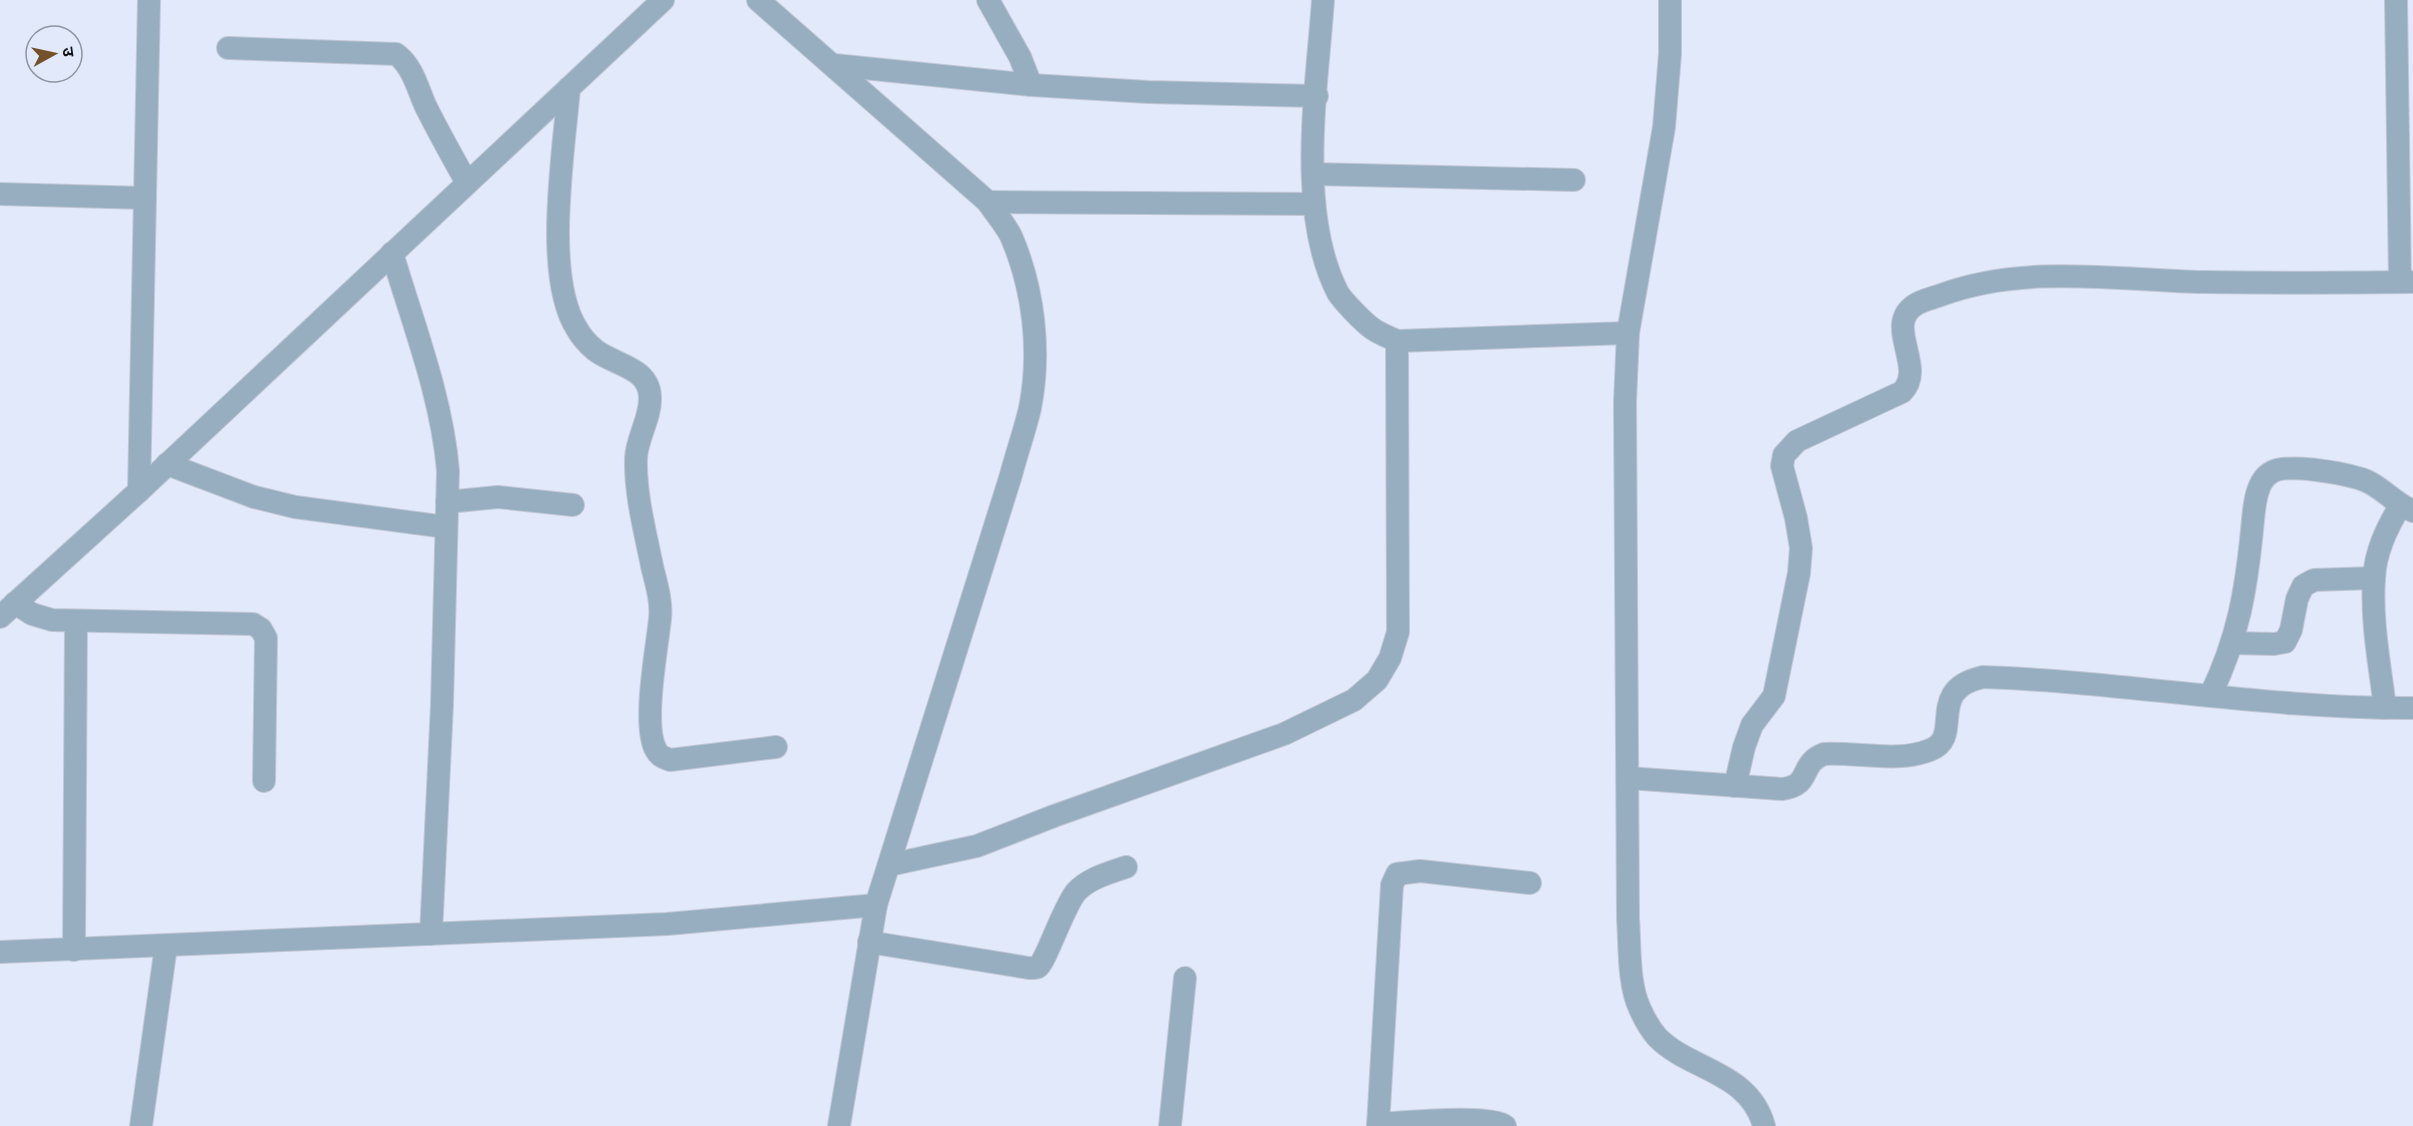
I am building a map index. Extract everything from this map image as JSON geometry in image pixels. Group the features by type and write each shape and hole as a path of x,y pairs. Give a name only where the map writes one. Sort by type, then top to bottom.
{"street":[{"path":"139,491 149,0"},
{"path":"7,610 139,491 663,0"},
{"path":"758,0 988,202 1010,235 1026,279 1033,324 1035,363 1029,408 1011,475 876,905 839,1126"},
{"path":"988,0 1020,57 1031,85"},
{"path":"1323,0 1313,174 1314,204 1323,252 1339,294 1371,328 1397,341 1628,333"},
{"path":"1670,0 1670,54 1664,127 1628,333 1624,402 1628,918 1632,974 1639,1008 1657,1036 1686,1056 1730,1080 1750,1099 1764,1126"},
{"path":"1735,786 1744,747 1752,725 1774,696 1799,573 1801,548 1796,518 1782,466 1784,455 1797,441 1902,392 1908,386 1912,379 1911,368 1902,324 1906,314 1916,304 1952,291 1993,282 2039,277 2092,276 2281,283 2407,282 2396,0"},
{"path":"228,48 396,54 404,60 411,72 426,108 467,183"},
{"path":"834,65 1031,85 1148,92 1317,96"},
{"path":"569,88 558,234 560,277 567,305 577,329 595,350 637,371 647,383 651,397 648,414 639,436 636,477 647,542 660,598 651,693 654,747 660,756 670,760 776,747"},
{"path":"1313,174 1574,180"},
{"path":"0,194 145,198"},
{"path":"988,202 1314,204"},
{"path":"392,253 445,440 448,471 442,704 431,934"},
{"path":"889,865 977,846 1284,734 1354,700 1377,680 1390,658 1398,632 1397,341"},
{"path":"168,464 254,498 295,507 446,527"},
{"path":"2211,694 2228,659 2232,643 2247,574 2254,510 2263,479 2270,472 2280,469 2298,469 2361,478 2407,508 2388,526 2379,550 2373,578 2385,708"},
{"path":"447,502 498,497 573,505"},
{"path":"2232,643 2285,642 2291,630 2303,585 2314,580 2373,578"},
{"path":"7,610 52,620 76,622 253,624 261,629 266,639 264,781"},
{"path":"74,950 76,622"},
{"path":"1628,778 1792,788 1800,783 1808,764 1815,757 1824,754 1912,754 1930,750 1940,745 1946,736 1947,711 1950,699 1958,687 1968,680 1983,676 2048,679 2274,701 2413,708"},
{"path":"869,942 1029,969 1038,967 1044,961 1062,913 1077,891 1095,878 1126,867"},
{"path":"1505,1126 1501,1123 1482,1120 1378,1125 1392,885 1397,874 1420,871 1530,883"},
{"path":"0,952 667,924 876,905"},
{"path":"141,1126 166,946"},
{"path":"1170,1126 1185,978"}]}
